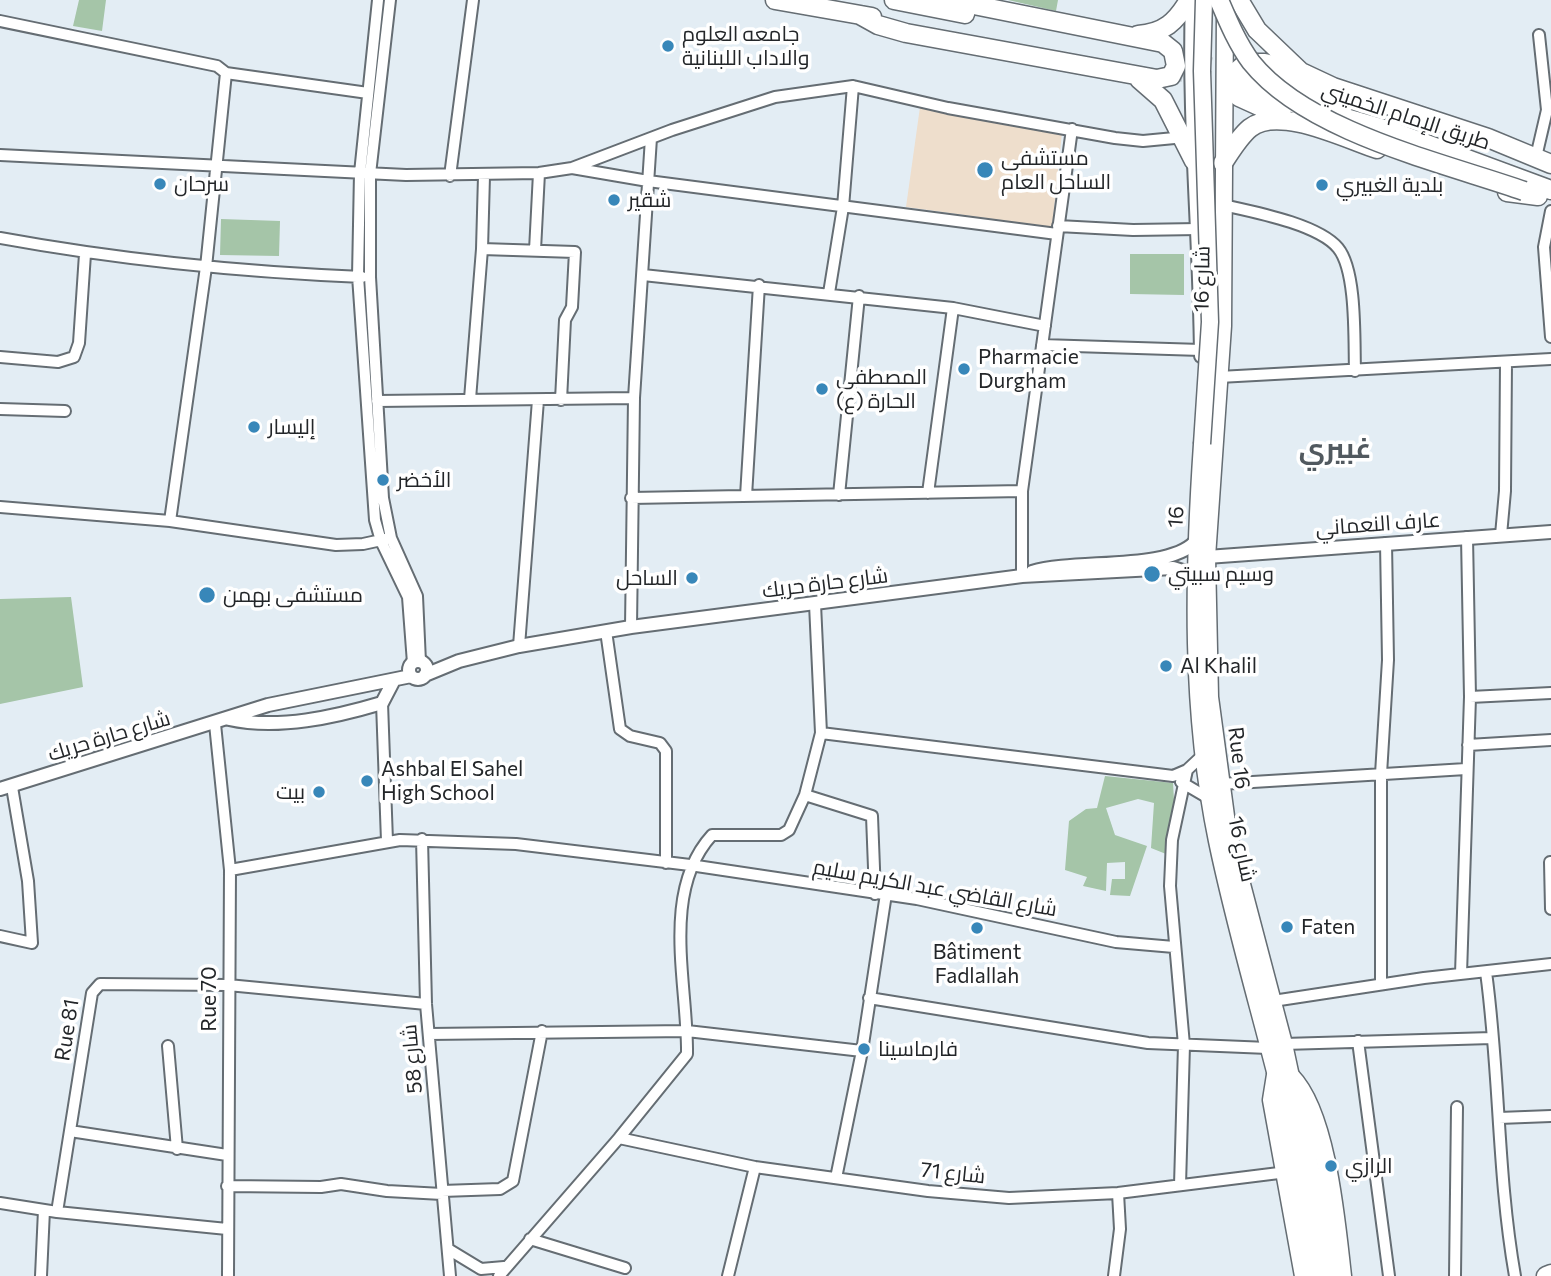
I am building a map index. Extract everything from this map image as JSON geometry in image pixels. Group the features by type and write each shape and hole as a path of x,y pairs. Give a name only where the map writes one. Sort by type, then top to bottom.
{"highway":[{"path":"775,0 1166,62 894,0"},
{"path":"860,15 878,25 906,33 1126,74 1164,79 1174,73 1177,62 1168,46 949,0"},
{"path":"1128,36 1167,28 1190,0"},
{"path":"1219,0 1237,40 1251,61 1292,100 1358,133 1541,194"},
{"path":"1239,1 1257,30 1289,62 1333,88"},
{"path":"1541,194 1486,186 1297,122 1238,97 1236,84 1242,65 1265,64 1488,138 1544,161"},
{"path":"1126,74 1158,93 1189,137 1194,161"},
{"name":"طريق الإمام الخميني","path":"1541,194 1394,132 1247,82 1338,101 1551,170"},
{"path":"1223,163 1252,126 1268,120 1297,122"},
{"path":"1304,1276 1272,1100 1284,1076 1308,1099 1320,1137 1336,1220 1342,1276"},
{"path":"1546,1276 1551,1273"}],"main road":[{"name":"شارع 16","path":"1199,479 1210,312 1202,71 1204,0"},
{"name":"شارع 16","path":"1239,1 1223,163 1224,239 1219,377 1194,579 1202,756 1217,842 1276,1046"},
{"path":"1199,236 1209,226 1220,229 1224,239"},
{"name":"16","path":"1199,479 1199,552"},
{"name":"Rue 16","path":"1199,552 1210,697 1220,784 1228,831 1273,1001 1276,1046"},
{"path":"1276,1046 1331,1276"},
{"path":"1298,1142 1316,1276"}],"street":[{"path":"378,0 368,93 358,276 372,498 408,597 419,668"},
{"path":"386,540 365,174 390,0"},
{"path":"450,176 473,0"},
{"path":"0,155 365,174 484,176 539,173 572,168 650,138 775,97 853,86 948,108 1143,141 1189,137 1190,0"},
{"path":"0,21 217,66 226,73 368,93"},
{"path":"1539,35 1547,110 1544,161"},
{"path":"170,521 206,267 226,73"},
{"path":"830,293 843,207 853,86"},
{"path":"1022,576 1022,491 1072,130"},
{"path":"631,627 634,398 650,138"},
{"name":"شارع 16","path":"1194,161 1199,236 1201,350 1199,479"},
{"path":"572,168 843,207 1058,230 1132,230 1199,236"},
{"path":"535,250 539,173"},
{"path":"470,399 482,249 484,176"},
{"path":"1223,205 1260,213 1326,237 1340,250 1349,282 1355,371"},
{"path":"1551,211 1544,247 1551,337"},
{"path":"0,238 85,254 206,267 370,277"},
{"path":"482,249 575,252 572,307 565,320 561,400"},
{"path":"0,357 58,362 74,357 79,343 85,254"},
{"path":"643,275 953,307 1045,326"},
{"path":"747,496 759,285"},
{"path":"839,495 859,296"},
{"path":"928,493 953,307"},
{"path":"1042,345 1201,350"},
{"path":"1219,377 1551,359"},
{"path":"1501,535 1505,491 1506,362"},
{"path":"377,401 634,398"},
{"path":"519,646 538,400"},
{"path":"0,409 65,411"},
{"path":"631,498 1022,491"},
{"path":"0,507 170,521 336,545 386,540"},
{"name":"عارف النعماني","path":"1199,552 1551,532"},
{"path":"1461,974 1469,697 1466,537"},
{"path":"1381,984 1381,774 1388,660 1386,543"},
{"path":"1117,566 1199,552"},
{"name":"شارع حارة حريك","path":"6,788 215,724 255,709 323,692 394,680 419,668 519,646 631,627 1022,576 1061,565 1117,566"},
{"path":"1117,566 1173,568 1189,573 1194,579"},
{"path":"448,1249 481,1269 501,1271 619,1138 687,1054 682,915 690,866 712,835 785,834 805,795 821,733 815,604"},
{"path":"606,631 620,729 630,736 660,743 666,751 666,863"},
{"path":"387,841 382,703 394,680"},
{"path":"1469,697 1551,693"},
{"name":"شارع حارة حريك","path":"228,719 271,723 337,715 382,703"},
{"name":"Rue 70","path":"215,724 230,870 226,1186 228,1276"},
{"path":"821,733 949,746 1173,776 1210,799"},
{"path":"1468,745 1551,740"},
{"path":"1173,776 1187,770 1202,756"},
{"path":"1220,784 1466,769"},
{"path":"1180,1185 1184,1045 1170,886 1172,840 1186,785 1187,770"},
{"path":"0,936 32,943 29,881 6,788"},
{"path":"805,795 872,816 880,894 862,1051 835,1178"},
{"name":"شارع القاضي عبد الكريم سليم","path":"230,870 387,841 422,839 516,844 880,894 1116,942 1174,947"},
{"name":"شارع 58","path":"422,839 426,1004 450,1276"},
{"path":"1550,862 1551,909"},
{"path":"1273,1001 1381,984 1551,964"},
{"path":"1486,972 1499,1118 1500,1172 1515,1276"},
{"name":"Rue 81","path":"57,1212 95,988 105,982 228,985 426,1004"},
{"path":"869,998 1148,1043 1276,1046 1492,1038"},
{"path":"226,1186 321,1187 341,1184 387,1191 442,1193 500,1189 513,1181 541,1031"},
{"path":"429,1034 687,1031 862,1051"},
{"path":"1358,1041 1389,1276"},
{"path":"168,1046 177,1149"},
{"path":"1455,1276 1457,1107"},
{"path":"1499,1118 1551,1116"},
{"path":"71,1131 228,1155"},
{"name":"شارع 71","path":"619,1138 755,1167 928,1191 1009,1198 1118,1193 1287,1172"},
{"path":"728,1276 755,1167"},
{"path":"1114,1276 1120,1229 1118,1193"},
{"path":"0,1203 57,1212 227,1229"},
{"path":"41,1276 44,1210"},
{"path":"530,1239 625,1268"}],"shaded area":[{"name":"مستشفى الساحل العام","path":"920,107 1062,133 1052,227 906,207"}],"green space":[{"path":"79,0 106,0 102,31 73,26"},
{"path":"1008,0 1058,0 1056,11"},
{"path":"221,219 280,221 279,256 220,255"},
{"path":"1130,254 1184,254 1184,295 1130,294"},
{"path":"71,597 83,687 0,704 0,599"},
{"path":"1105,776 1173,783 1174,800 1166,854 1151,848 1154,803 1138,799 1106,808 1115,835 1147,846 1130,896 1110,895 1112,879 1125,879 1125,862 1107,863 1106,891 1083,886 1087,877 1065,870 1069,821 1086,809 1097,808"}],"tunnel":[{"path":"1167,56 1239,73"},
{"path":"1166,69 1240,87"}],"place":[{"name":"جامعه العلوم والاداب اللبنانية","path":"668,46"},
{"name":"مستشفى الساحل العام","path":"985,170"},
{"name":"سرحان","path":"160,184"},
{"name":"بلدية الغبيري","path":"1322,185"},
{"name":"شقير","path":"614,200"},
{"name":"Pharmacie Durgham","path":"964,369"},
{"name":"المصطفى الحارة (ع)","path":"822,389"},
{"name":"إليسار","path":"254,427"},
{"name":"الأخضر","path":"383,480"},
{"name":"وسيم سبيتي","path":"1152,574"},
{"name":"الساحل","path":"692,578"},
{"name":"مستشفى بهمن","path":"207,595"},
{"name":"Al Khalil","path":"1166,666"},
{"name":"Ashbal El Sahel High School","path":"367,781"},
{"name":"بيت","path":"319,792"},
{"name":"Faten","path":"1287,927"},
{"name":"Bâtiment Fadlallah","path":"977,928"},
{"name":"فارماسينا","path":"864,1049"},
{"name":"الرازي","path":"1331,1166"}],"district":[{"name":"غبيري","path":"1335,449"}]}
